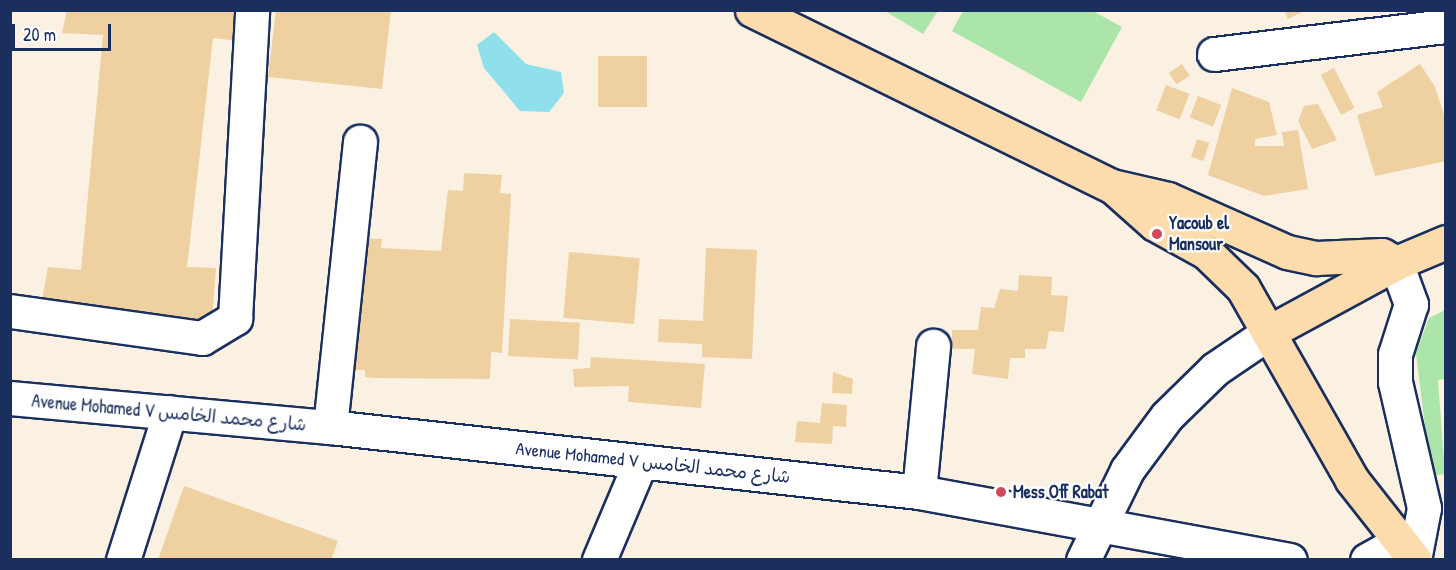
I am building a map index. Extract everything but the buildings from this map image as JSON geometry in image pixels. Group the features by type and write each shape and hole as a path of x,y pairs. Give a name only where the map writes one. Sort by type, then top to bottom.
{"main road":[{"path":"752,10 1112,186 1168,199 1287,252 1316,258 1382,255 1396,263"},
{"path":"1112,186 1141,214 1225,269 1271,331 1352,480 1411,555"},
{"path":"1271,331 1396,263 1446,242"}],"street":[{"path":"10,311 202,338 235,318 252,10"},
{"path":"1441,10 1446,18"},
{"path":"1214,54 1446,26"},
{"path":"330,427 360,142"},
{"path":"1367,560 1411,555 1424,508 1395,382 1395,354 1411,304 1396,263"},
{"path":"1083,560 1127,470 1167,416 1215,369 1271,331"},
{"path":"919,492 933,346"},
{"name":"Avenue Mohamed V شارع محمد الخامس","path":"10,398 330,427 919,492 1098,527 1290,560"},
{"path":"123,560 170,412"},
{"path":"599,560 640,463"}],"path":[{"path":"1446,385 1446,399"}],"green space":[{"path":"885,11 938,11 923,34"},
{"path":"963,11 1093,11 1122,27 1081,102 952,31"},
{"path":"1445,310 1445,379 1438,380 1445,474 1431,476 1416,353 1429,318"}],"water":[{"path":"494,32 526,64 561,72 564,93 549,112 520,111 484,68 477,45"}],"place":[{"name":"Yacoub el Mansour","path":"1157,234"},
{"name":"Mess Off Rabat","path":"1001,492"}]}
